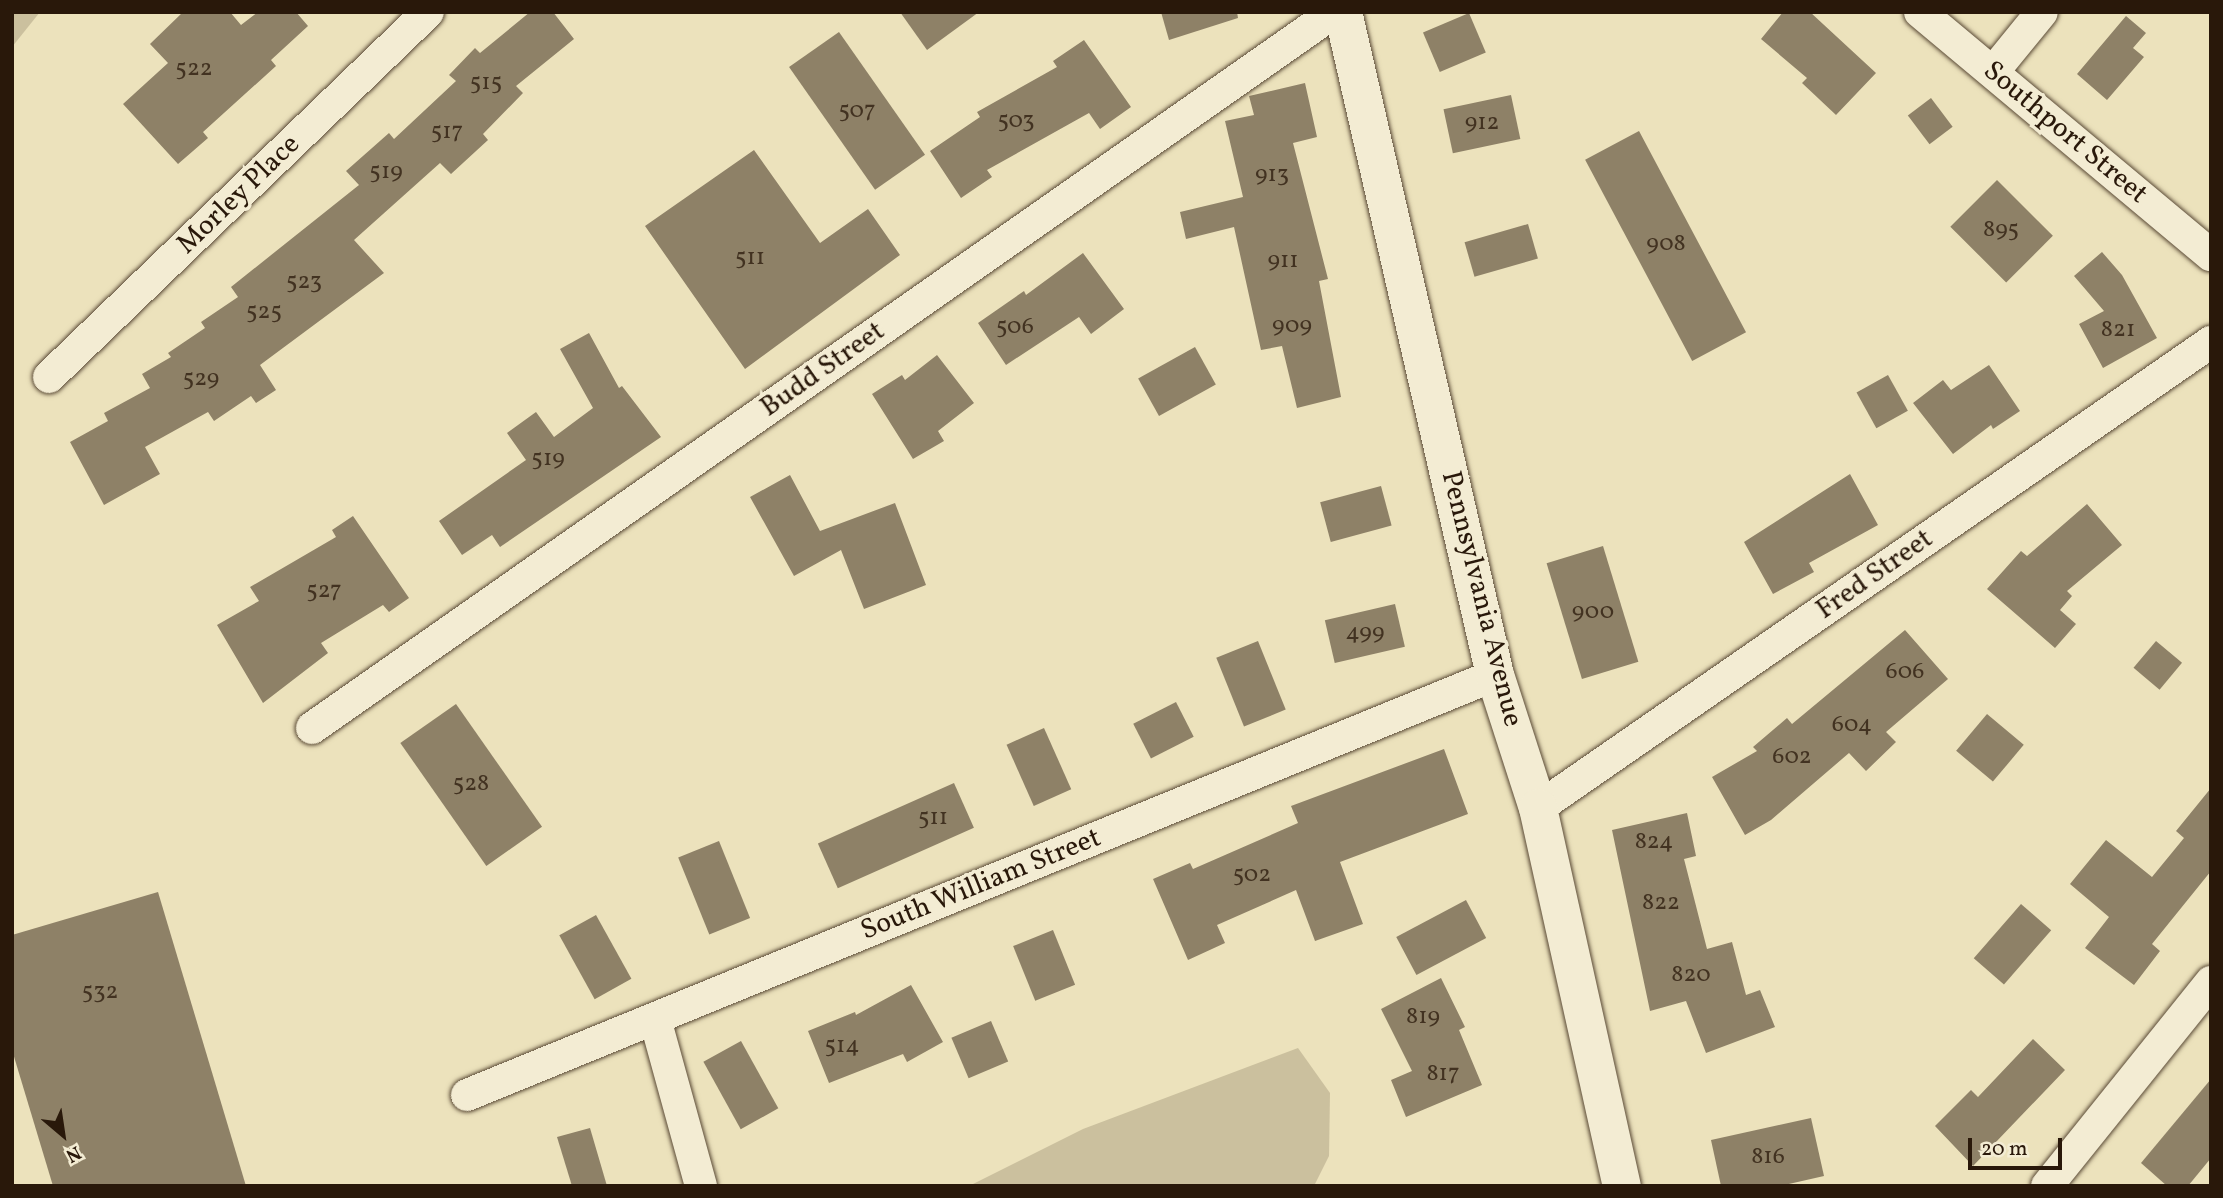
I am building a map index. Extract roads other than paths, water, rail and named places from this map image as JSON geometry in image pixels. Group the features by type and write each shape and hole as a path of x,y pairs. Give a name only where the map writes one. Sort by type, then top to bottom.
{"main road":[{"name":"Pennsylvania Avenue","path":"1343,12 1495,675 1538,808 1622,1186"}],"street":[{"name":"Morley Place","path":"49,377 428,12"},
{"name":"Budd Street","path":"312,727 1334,12"},
{"name":"Southport Street","path":"1920,12 2211,255"},
{"path":"1993,72 2042,12"},
{"name":"Fred Street","path":"1538,808 2211,342"},
{"name":"South William Street","path":"467,1095 1495,675"},
{"path":"2047,1186 2211,982"},
{"path":"655,1019 701,1186"}]}
